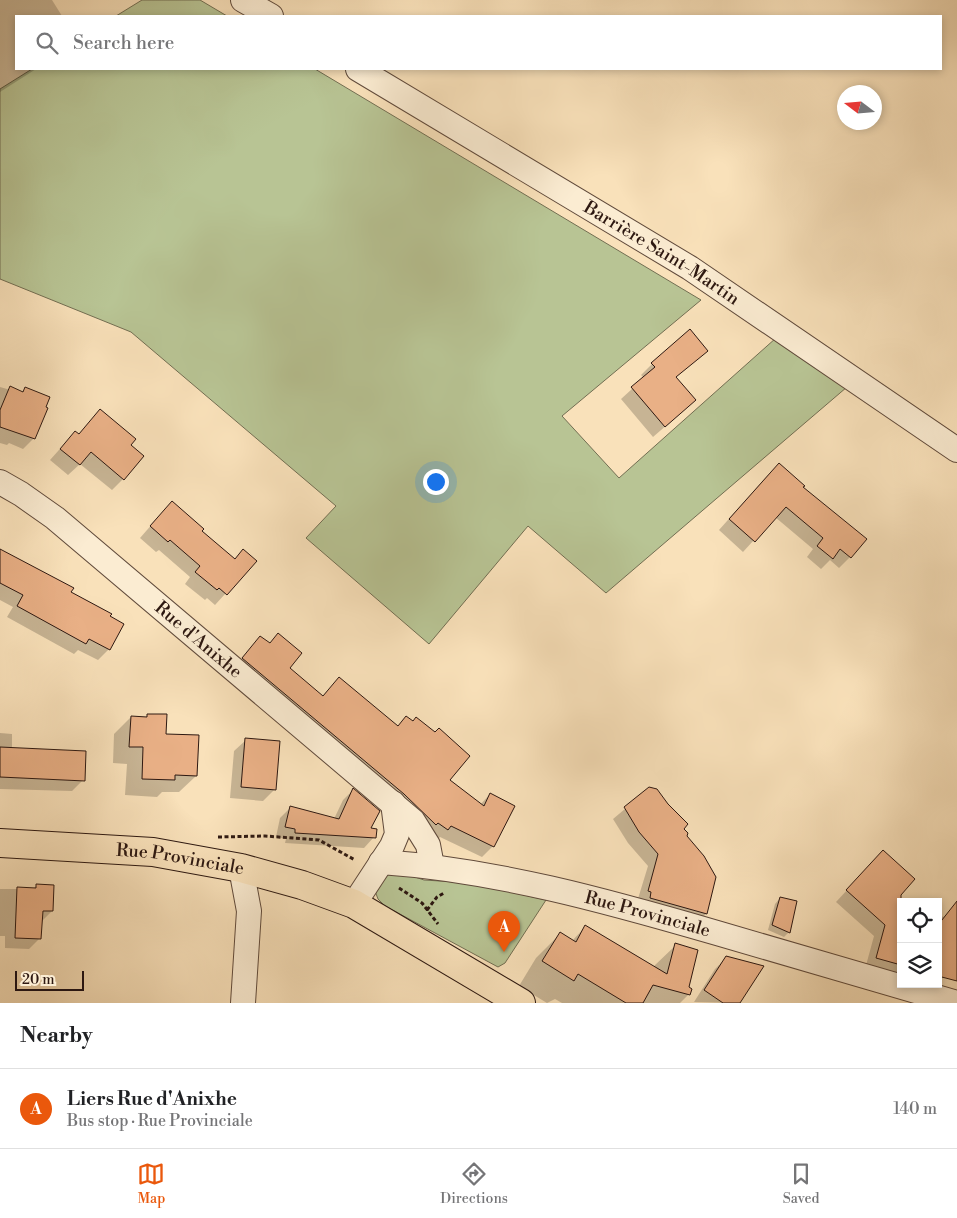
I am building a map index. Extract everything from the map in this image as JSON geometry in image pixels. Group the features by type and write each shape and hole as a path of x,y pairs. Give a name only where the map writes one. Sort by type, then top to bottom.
{"main road":[{"name":"Rue Provinciale","path":"0,843 153,852 241,868 302,885 354,904 521,1003"}],"street":[{"path":"243,0 269,15"},
{"name":"Barrière Saint-Martin","path":"360,70 690,268 957,450"},
{"name":"Rue d'Anixhe","path":"0,482 22,494 55,518 393,803 413,821 428,845 432,866"},
{"path":"354,904 392,846 397,834 393,803"},
{"name":"Rue Provinciale","path":"381,862 432,866 520,880 645,912 957,1003"},
{"path":"241,868 249,911 244,1003"}],"green space":[{"path":"142,0 200,0 225,15 118,15"},
{"path":"30,70 317,70 701,300 562,416 619,478 776,338 847,387 606,593 528,526 429,644 306,538 336,506 131,332 0,279 0,89"},
{"path":"397,871 424,880 472,883 546,900 505,963 498,967 385,906 378,899 375,891 381,876"}],"building":[{"path":"690,329 708,351 676,377 696,400 665,427 631,387 655,367 651,363"},
{"path":"10,386 23,392 25,387 50,397 46,407 48,408 35,439 0,427 0,410"},
{"path":"100,409 136,439 131,445 144,456 124,480 91,452 80,465 60,449 75,431 79,434"},
{"path":"779,463 805,486 803,487 867,539 851,558 840,549 833,559 817,546 823,538 786,507 755,542 729,519"},
{"path":"172,501 204,529 202,531 235,559 243,549 257,561 227,595 219,588 217,590 195,572 200,566 170,540 168,542 150,526"},
{"path":"0,549 74,588 71,592 112,614 110,616 124,624 110,650 89,639 86,644 17,606 23,595 0,583"},
{"path":"278,633 302,653 290,668 323,696 339,677 398,726 406,716 413,721 416,717 435,732 439,728 470,756 450,780 484,806 490,793 515,806 494,847 451,826 448,830 438,823 436,825 404,794 242,658 260,636 270,643"},
{"path":"147,714 167,714 166,734 199,735 197,776 175,775 175,780 142,779 143,747 129,747 131,716 147,717"},
{"path":"245,738 280,741 276,790 241,787"},
{"path":"0,747 86,751 85,781 0,777"},
{"path":"649,787 657,789 668,804 688,824 684,829 688,833 687,836 704,856 716,877 707,914 650,898 651,892 648,891 658,854 639,832 624,807"},
{"path":"353,788 380,811 371,828 377,829 376,838 295,833 295,829 285,827 290,806 339,819"},
{"path":"883,850 915,879 901,895 901,898 897,898 897,964 876,958 885,925 846,890"},
{"path":"36,884 54,885 53,911 43,911 41,939 15,938 17,887 36,888"},
{"path":"780,897 797,901 790,933 772,925"},
{"path":"957,901 957,981 942,977 942,920"},
{"path":"585,925 667,974 675,943 698,950 689,987 692,989 690,995 653,985 643,1003 626,1003 578,974 574,981 542,961 560,932 576,942"},
{"path":"726,956 764,966 740,1003 723,1003 704,990"}],"place":[{"name":"Liers Rue d'Anixhe","path":"504,952"}]}
